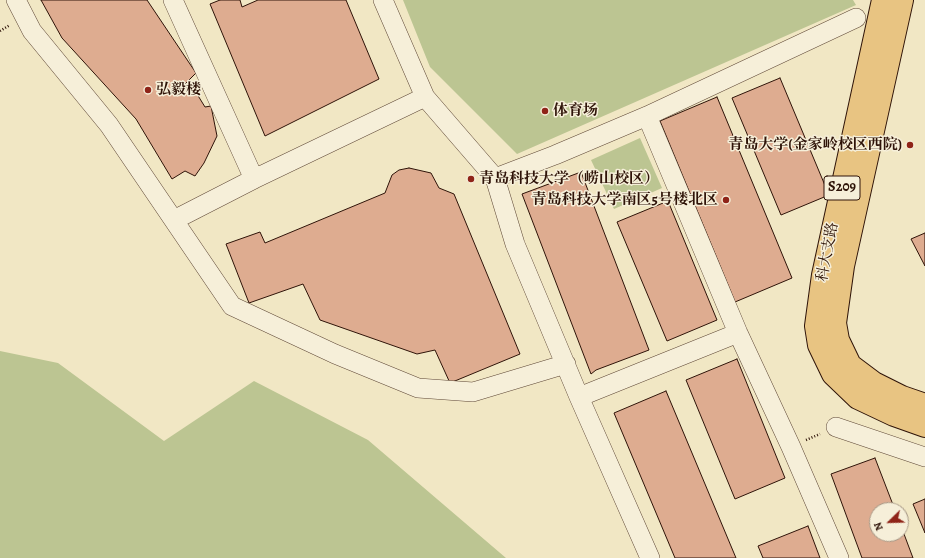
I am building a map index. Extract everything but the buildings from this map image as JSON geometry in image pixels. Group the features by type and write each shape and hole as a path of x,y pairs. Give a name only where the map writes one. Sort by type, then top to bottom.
{"main road":[{"name":"科大支路","path":"883,0 823,275 816,326 819,345 833,374 858,398 894,416 925,426"},
{"name":"科大支路","path":"902,0 843,266 835,324 838,340 850,365 874,383 902,397 925,405"}],"street":[{"path":"16,0 32,32 109,125 232,306 335,354 418,388 473,392 566,364"},
{"path":"173,0 254,179"},
{"path":"383,0 425,98 495,178 515,244 579,397 650,558"},
{"path":"495,178 555,155 647,116 856,18"},
{"path":"174,220 254,179 425,98"},
{"path":"647,116 738,333 791,446 839,558"},
{"path":"579,397 738,333"},
{"path":"836,427 925,457"}],"path":[{"path":"791,446 836,427"}],"green space":[{"name":"体育场","path":"403,0 853,0 856,5 517,154 430,67"},
{"path":"640,138 662,188 614,209 591,160"},
{"path":"0,351 58,363 164,441 254,381 368,440 506,558 0,558"}],"place":[{"name":"弘毅楼","path":"148,90"},
{"name":"体育场","path":"545,111"},
{"name":"青岛大学(金家岭校区西院)","path":"910,145"},
{"name":"青岛科技大学（崂山校区）","path":"471,179"},
{"name":"青岛科技大学南区5号楼北区","path":"726,200"}]}
